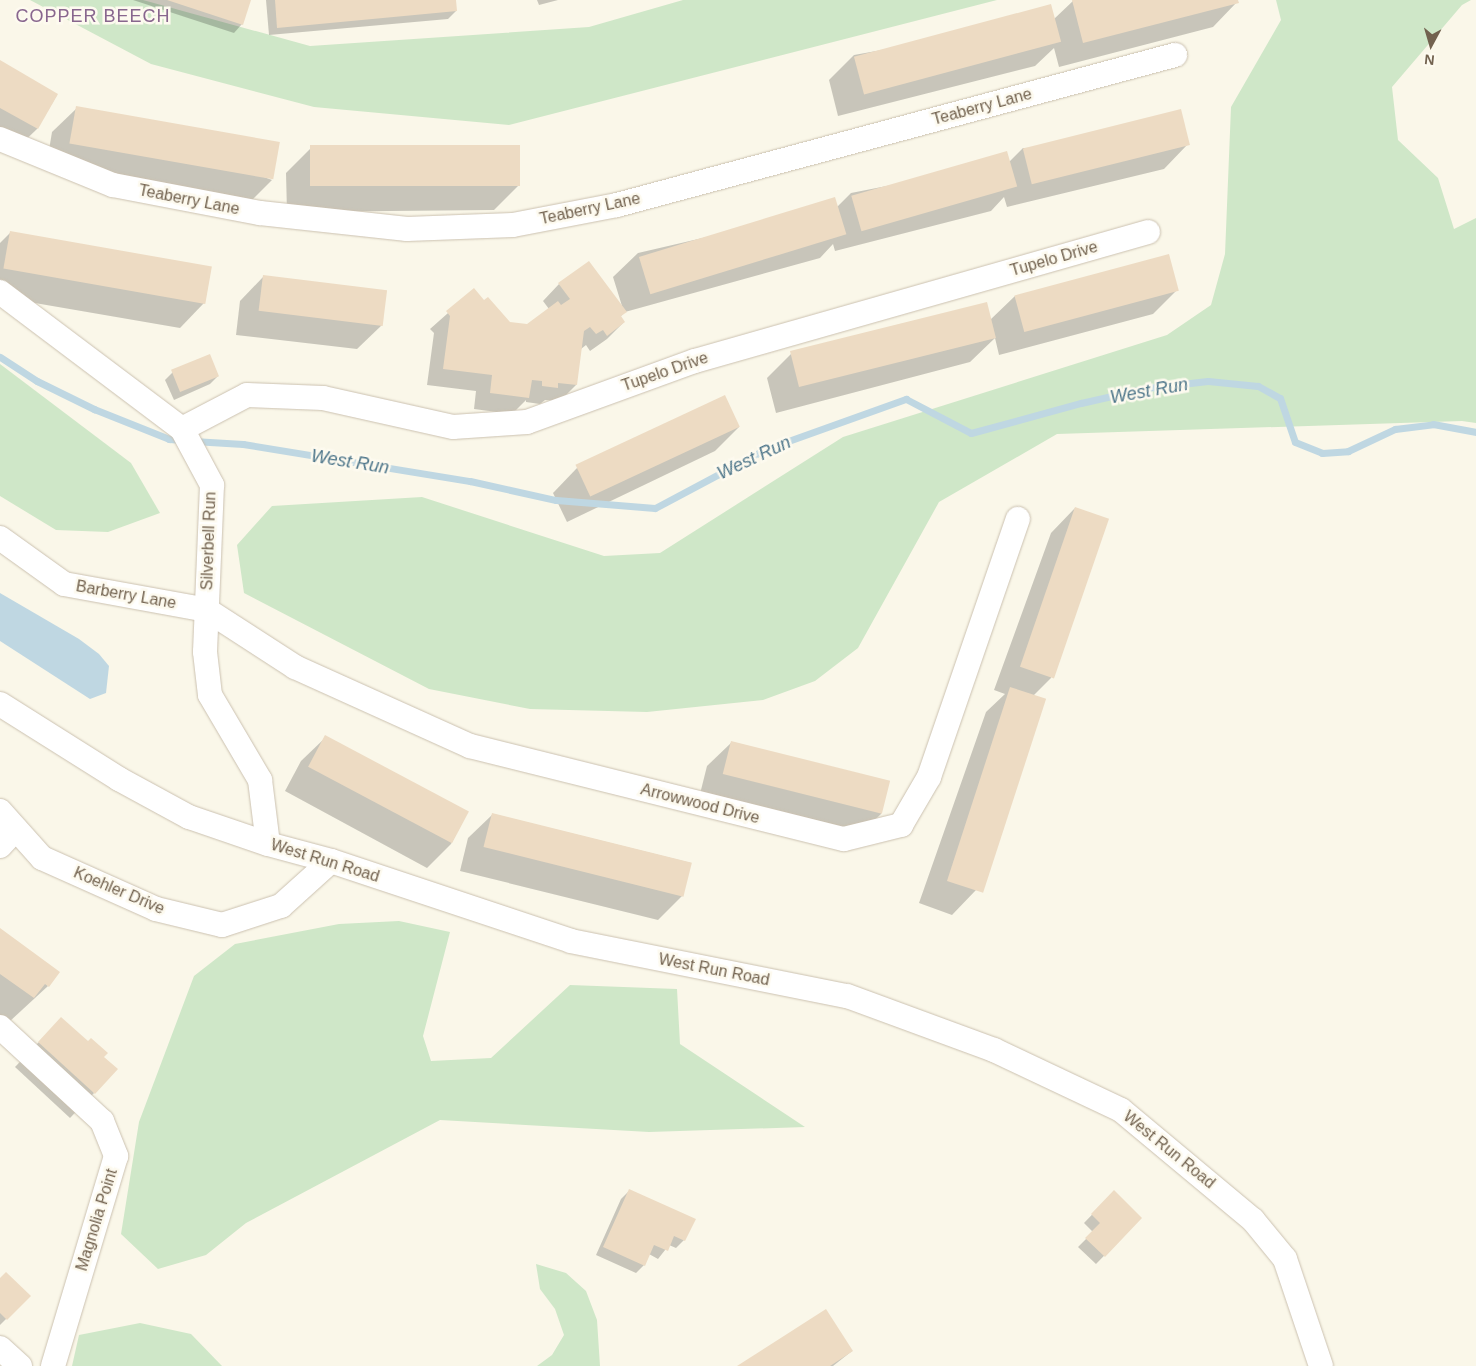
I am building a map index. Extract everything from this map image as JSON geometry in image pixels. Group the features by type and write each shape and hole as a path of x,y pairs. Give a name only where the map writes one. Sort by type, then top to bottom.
{"street":[{"name":"Teaberry Lane","path":"0,139 113,185 260,213 407,229 514,225 617,205 1175,55"},
{"name":"Tupelo Drive","path":"182,430 247,395 323,398 453,427 527,422 695,361 1148,232"},
{"name":"Silverbell Run","path":"0,292 182,430 212,485 205,652 210,695 260,780 268,844"},
{"name":"Arrowwood Drive","path":"207,610 295,667 470,746 844,839 901,825 929,777 1018,519"},
{"name":"Barberry Lane","path":"0,538 64,584 207,610"},
{"name":"West Run Road","path":"0,704 119,779 180,812 268,844 330,861 570,941 847,996 994,1050 1121,1110 1253,1220 1285,1258 1321,1366"},
{"name":"Koehler Drive","path":"0,811 42,858 156,909 222,925 281,906 330,861"},
{"path":"0,846 16,829"},
{"name":"Magnolia Point","path":"0,1027 102,1121 116,1156 53,1366"},
{"path":"0,1348 20,1366"}],"green space":[{"path":"30,0 143,0 310,46 589,27 683,0 997,0 509,125 314,107 151,64"},
{"path":"1276,0 1471,0 1462,5 1392,87 1398,140 1438,178 1454,229 1476,218 1476,423 1462,421 1057,434 939,502 858,648 815,681 763,700 647,712 530,709 429,689 244,593 237,545 272,506 422,497 604,556 660,553 843,437 1167,335 1211,305 1225,254 1231,107 1281,20"},
{"path":"0,364 131,463 160,513 108,532 56,530 0,496"},
{"path":"399,921 450,932 423,1036 431,1061 491,1058 570,985 677,989 680,1044 805,1127 649,1132 440,1120 246,1223 206,1255 158,1269 121,1234 139,1122 194,976 235,944 339,924"},
{"path":"536,1264 566,1273 586,1291 597,1320 600,1366 537,1366 552,1355 564,1335 555,1309 540,1289"},
{"path":"140,1323 191,1334 222,1366 72,1366 79,1335"}],"water":[{"path":"0,593 79,639 99,654 109,666 106,693 90,699 0,641"}],"building":[{"path":"167,0 251,0 243,25"},
{"path":"275,0 456,0 457,11 277,28"},
{"path":"1072,0 1238,0 1239,3 1083,43"},
{"path":"1051,4 1061,42 864,94 854,57"},
{"path":"0,60 58,94 38,129 0,108"},
{"path":"76,106 280,142 273,179 69,143"},
{"path":"1181,109 1190,145 1032,184 1023,148"},
{"path":"310,145 520,145 520,186 310,186"},
{"path":"1007,151 1017,187 861,231 851,196"},
{"path":"835,197 846,234 650,294 639,257"},
{"path":"10,231 212,267 205,304 3,268"},
{"path":"1169,254 1179,291 1024,332 1014,295"},
{"path":"589,261 627,312 621,316 625,322 607,336 603,330 596,334 590,327 584,331 577,385 558,383 558,388 542,386 542,381 532,380 529,398 490,393 492,375 443,369 450,316 446,311 474,288 484,300 488,297 510,322 527,324 558,301 561,305 570,299 558,283"},
{"path":"263,275 387,290 383,326 259,311"},
{"path":"987,302 996,338 799,387 790,351"},
{"path":"210,354 219,376 180,392 171,370"},
{"path":"725,395 740,427 590,496 575,465"},
{"path":"1075,507 1109,519 1054,679 1020,667"},
{"path":"1010,687 1046,699 983,893 947,881"},
{"path":"325,735 469,812 452,843 308,767"},
{"path":"731,741 890,781 882,814 723,774"},
{"path":"492,813 692,863 683,897 484,847"},
{"path":"0,928 60,972 49,987 45,984 34,998 0,974"},
{"path":"61,1017 88,1041 91,1038 108,1053 104,1057 118,1069 95,1094 38,1042"},
{"path":"629,1189 696,1219 685,1241 674,1236 668,1251 654,1245 645,1266 603,1247"},
{"path":"1114,1190 1142,1218 1105,1257 1085,1238 1100,1223 1091,1214"},
{"path":"6,1272 31,1296 7,1320 0,1313 0,1278"},
{"path":"826,1309 853,1351 830,1366 737,1366"}],"waterway":[{"name":"West Run","path":"0,357 37,381 94,409 169,439 183,440"},
{"name":"West Run","path":"193,441 243,444 470,481 556,500 655,508 766,449 906,399 971,433 1081,403 1147,388 1208,381 1258,386 1280,398 1295,442 1322,453 1348,451 1395,429 1433,424 1476,432"}],"district":[{"name":"COPPER BEECH","path":"93,16"}]}
